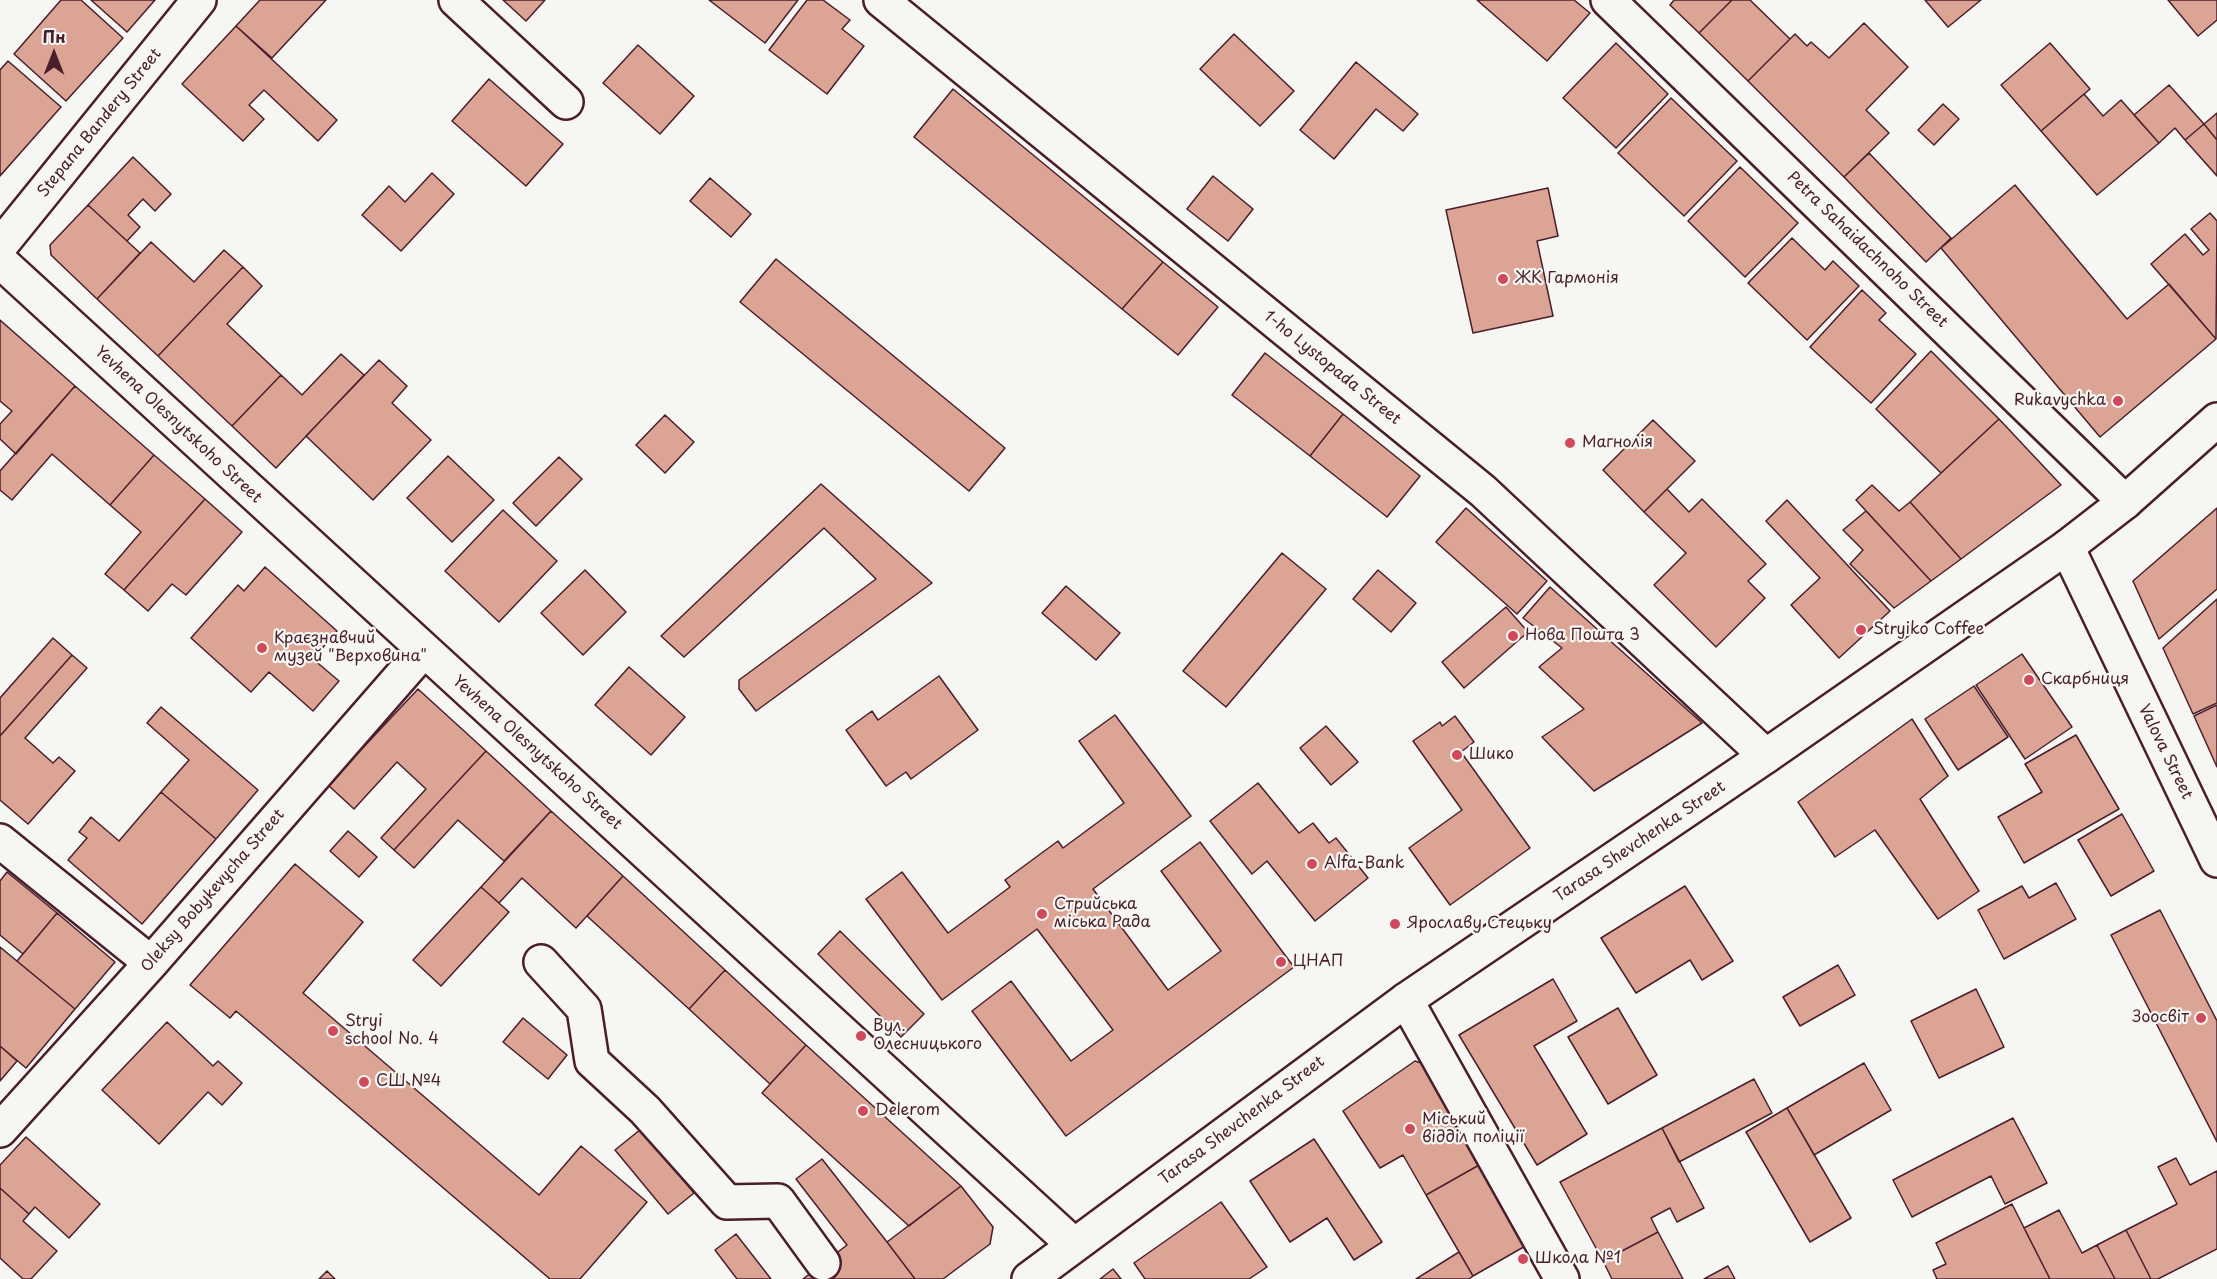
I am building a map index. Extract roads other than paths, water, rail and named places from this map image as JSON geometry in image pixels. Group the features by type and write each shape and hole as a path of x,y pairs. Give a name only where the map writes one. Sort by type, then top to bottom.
{"street":[{"name":"Stepana Bandery Street","path":"0,246 199,0"},
{"path":"456,0 566,102"},
{"name":"1-ho Lystopada Street","path":"881,0 1484,492 1766,756"},
{"name":"Petra Sahaidachnoho Street","path":"1608,0 2125,502"},
{"name":"Yevhena Olesnytskoho Street","path":"0,261 1074,1245"},
{"name":"Tarasa Shevchenka Street","path":"1029,1279 1406,1000 1766,756 2067,547 2125,502 2217,420"},
{"name":"Valova Street","path":"2067,547 2214,846"},
{"name":"Oleksy Bobykevycha Street","path":"0,1130 151,963 424,650"},
{"path":"0,841 151,963"},
{"path":"541,963 584,1009 592,1061 645,1110 727,1202 778,1201 823,1263"},
{"path":"1406,1000 1562,1279"}],"place":[{"name":"ЖК Гармонія","path":"1503,279"},
{"name":"Rukavychka","path":"2118,401"},
{"name":"Магнолія","path":"1570,443"},
{"name":"Stryiko Coffee","path":"1861,630"},
{"name":"Нова Пошта 3","path":"1513,636"},
{"name":"Краєзнавчий музей \"Верховина\"","path":"262,648"},
{"name":"Скарбниця","path":"2029,680"},
{"name":"Шико","path":"1457,755"},
{"name":"Alfa-Bank","path":"1312,864"},
{"name":"Стрийська міська Рада","path":"1042,914"},
{"name":"Ярославу Стецьку","path":"1395,924"},
{"name":"ЦНАП","path":"1281,962"},
{"name":"Зоосвіт","path":"2201,1018"},
{"name":"Stryi school No. 4","path":"333,1031"},
{"name":"Вул. Олесницького","path":"861,1036"},
{"name":"СШ №4","path":"364,1082"},
{"name":"Delerom","path":"863,1111"},
{"name":"Міський відділ поліції","path":"1410,1129"},
{"name":"Школа №1","path":"1523,1259"}]}
